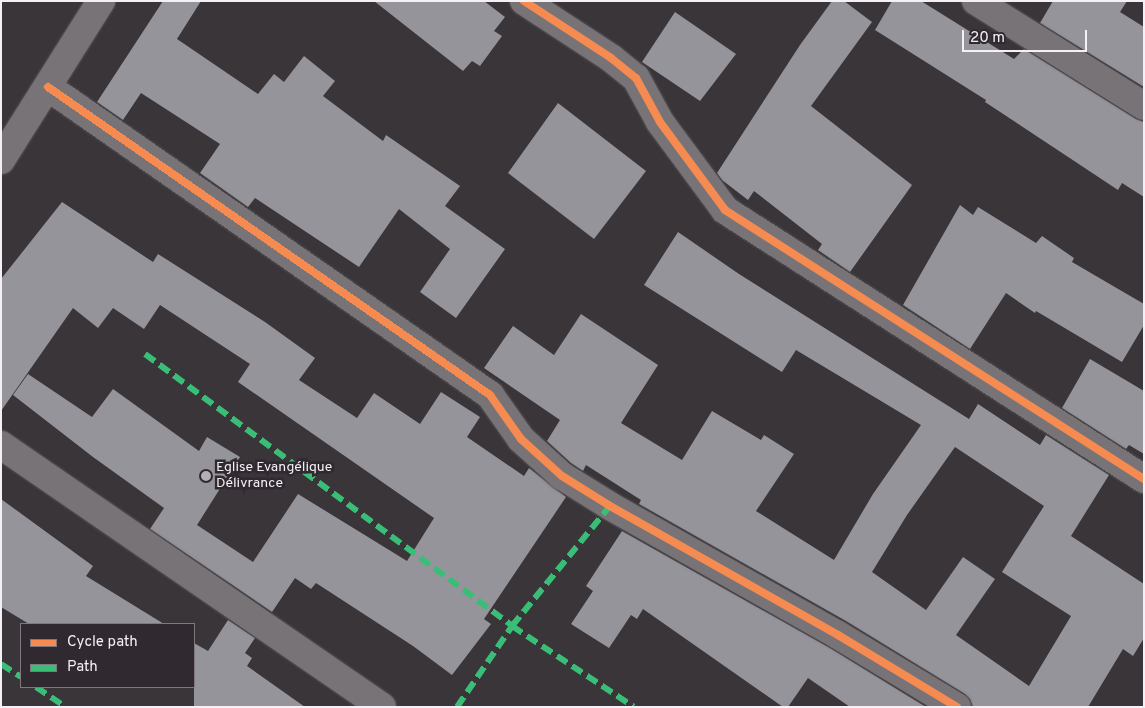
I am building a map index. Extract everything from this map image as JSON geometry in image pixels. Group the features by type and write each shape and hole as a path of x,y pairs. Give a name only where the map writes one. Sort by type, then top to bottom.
{"street":[{"path":"1,160 101,1"},
{"path":"524,1 611,58 636,78 660,122 725,210 1144,479"},
{"path":"976,1 1144,106"},
{"path":"48,87 490,395 521,439 562,476 610,506 838,635 957,707"},
{"path":"1,445 382,707"}],"building":[{"path":"163,1 201,1 177,39 258,94 274,74 284,82 304,56 335,81 323,96 383,141 386,135 460,186 445,206 505,249 456,318 420,292 450,249 399,209 359,267 255,198 248,207 200,173 220,144 141,93 123,120 97,102"},
{"path":"374,1 484,1 505,17 494,31 502,36 480,66 472,61 463,71"},
{"path":"832,1 844,1 872,22 811,106 912,185 850,272 818,250 822,244 754,191 748,200 722,180 717,173 800,45"},
{"path":"892,1 921,1 1014,59 1024,49 1136,119 1144,122 1144,197 1122,183 1118,190 985,102 986,100 875,30"},
{"path":"1053,1 1127,1 1120,12 1144,27 1144,87 1040,23"},
{"path":"675,12 736,54 700,101 642,62"},
{"path":"558,103 646,171 594,239 508,173"},
{"path":"62,202 153,262 158,254 265,322 315,358 299,380 357,418 374,393 420,424 441,392 480,417 467,437 524,476 529,468 566,497 484,619 491,624 452,675 413,646 316,583 311,589 295,578 272,612 150,529 164,508 93,457 13,395 28,374 92,417 113,389 199,451 207,437 240,457 197,525 253,562 298,494 407,561 434,518 238,382 250,364 160,305 144,329 113,308 98,328 73,308 1,411 1,279"},
{"path":"960,205 973,215 978,207 1036,243 1042,236 1074,258 1072,262 1144,304 1144,325 1122,362 1036,311 1035,313 1006,293 970,349 903,305"},
{"path":"678,232 739,274 969,419 978,404 1040,445 1046,435 1109,475 1071,536 1144,584 1144,638 1133,656 1123,649 1088,707 973,707 970,699 965,694 846,621 639,504 641,500 586,465 583,471 571,463 547,441 560,420 484,368 513,326 554,355 581,314 658,365 621,423 682,460 712,411 761,440 764,435 794,454 756,511 834,560 873,494 921,425 796,350 782,372 644,285","holes":["955,447 1044,506 1002,572 1071,616 1029,686 956,635 995,579 963,557 926,610 872,572 907,515"]},
{"path":"1090,359 1144,391 1144,454 1129,445 1126,449 1062,408"},
{"path":"1,499 93,566 86,576 162,623 27,623 1,607"},
{"path":"622,531 830,648 926,707 850,707 808,678 788,707 783,707 643,609 637,619 631,615 609,648 571,624 593,591 586,586"},
{"path":"228,620 255,638 245,653 252,658 247,666 305,707 194,707 195,644 208,651"}],"marked path":[{"path":"145,354 512,626 634,707"},
{"path":"457,707 512,626 610,506"},
{"path":"1,664 20,676"},
{"path":"38,688 66,707"}],"cycle path":[{"path":"524,1 611,58 636,78 660,122 725,210 1144,479"},
{"path":"48,87 490,395 521,439 562,476 610,506 838,635 957,707"}],"place":[{"name":"Eglise Evangélique Délivrance","path":"206,476"}]}
